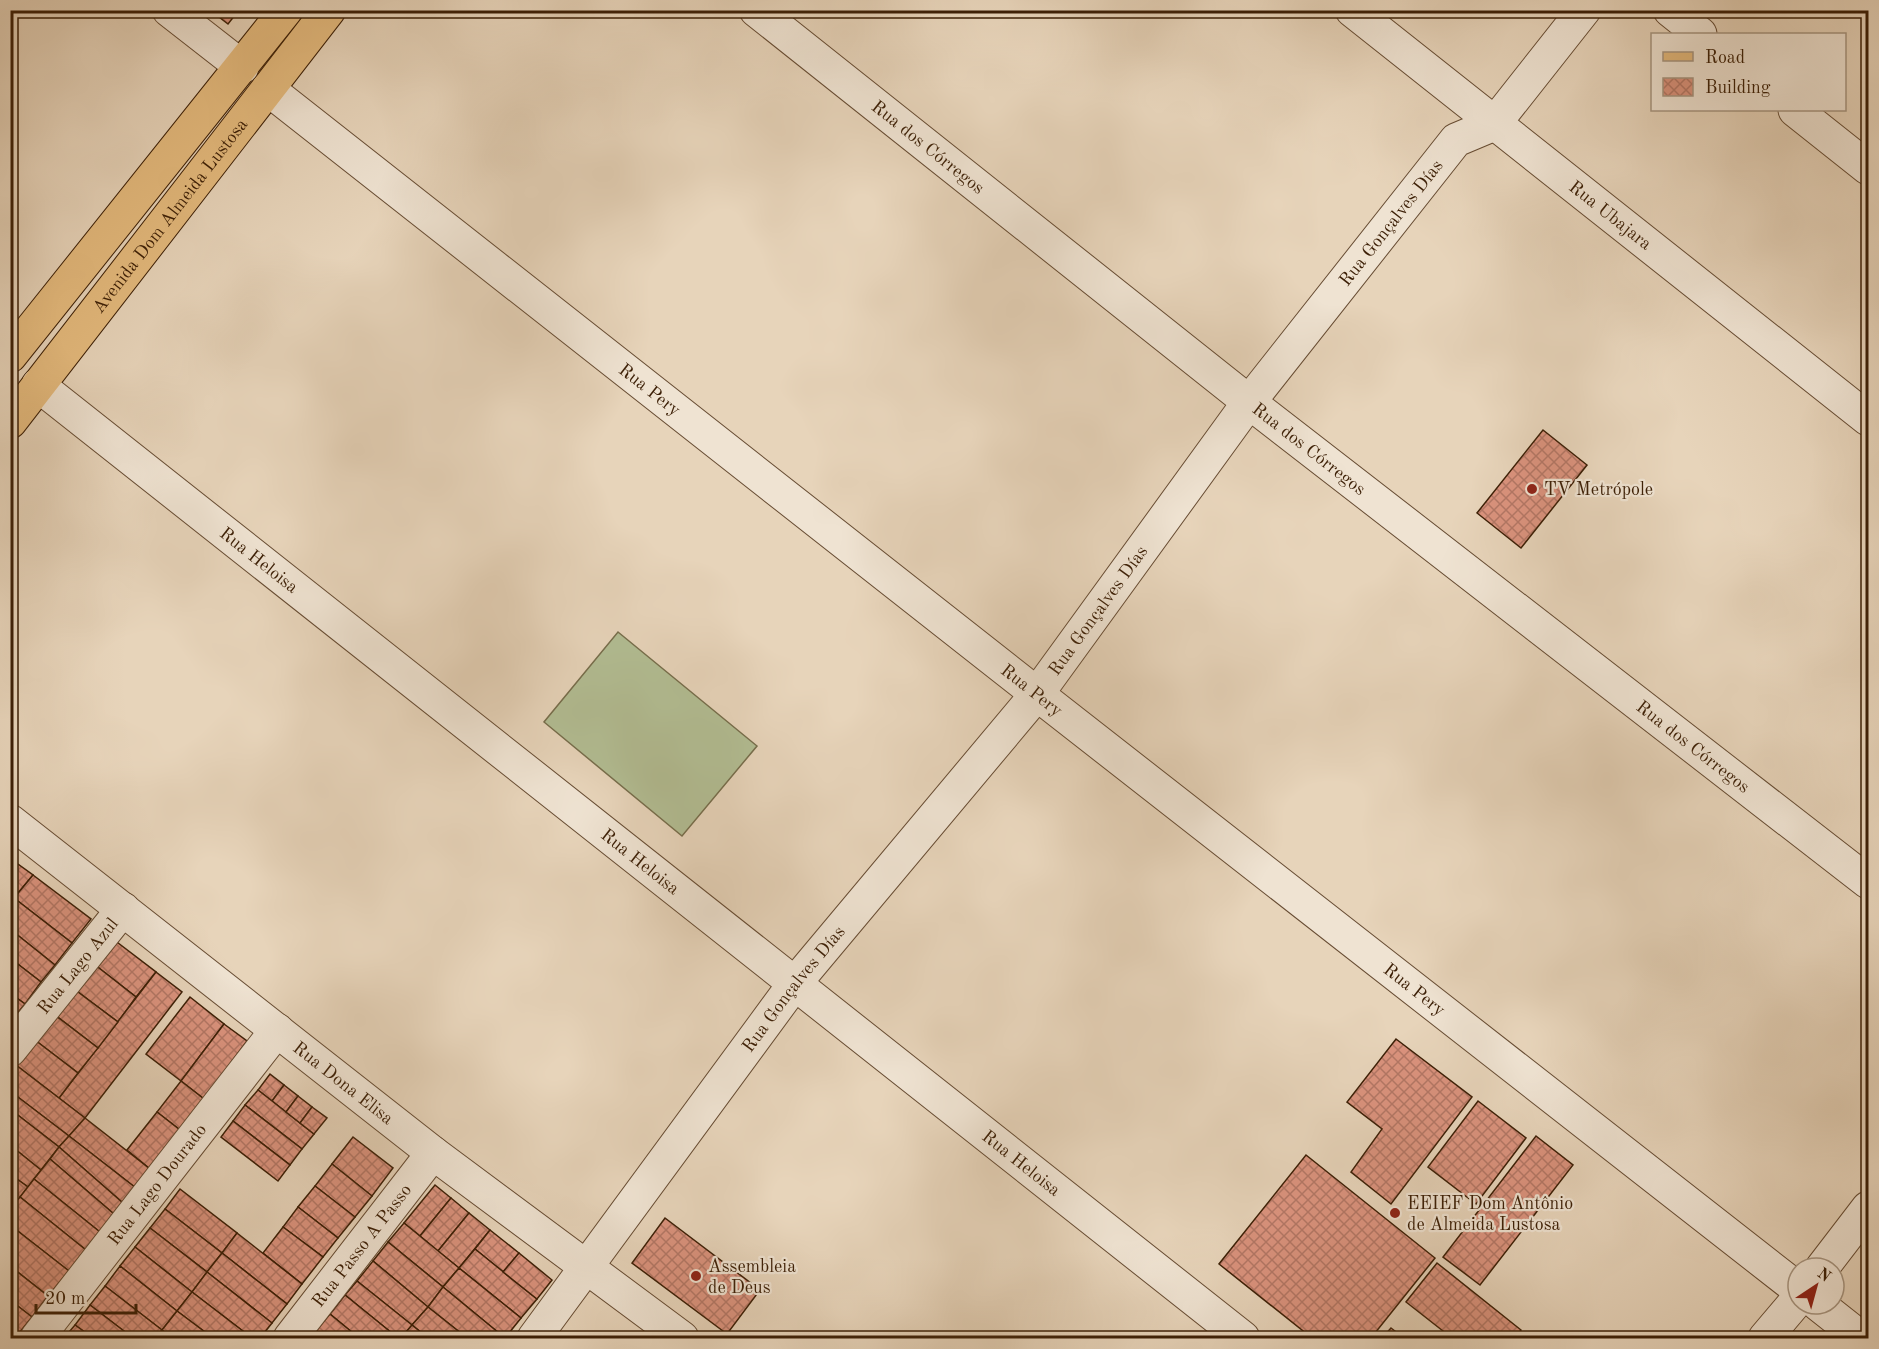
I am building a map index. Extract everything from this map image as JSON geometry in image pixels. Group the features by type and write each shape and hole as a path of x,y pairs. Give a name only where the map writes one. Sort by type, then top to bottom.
{"main road":[{"name":"Avenida Dom Almeida Lustosa","path":"10,356 286,10"},
{"name":"Avenida Dom Almeida Lustosa","path":"10,422 329,10"}],"street":[{"path":"170,10 242,67"},
{"name":"Rua dos Córregos","path":"756,10 1249,402 1869,882"},
{"name":"Rua Ubajara","path":"1352,10 1869,419"},
{"name":"Rua Gonçalves Días","path":"534,1338 795,983 1037,694 1249,402 1456,140 1494,124 1584,10"},
{"path":"1670,10 1699,33"},
{"name":"Rua Pery","path":"268,89 1037,694 1786,1279"},
{"path":"1796,111 1869,168"},
{"name":"Rua Heloisa","path":"38,385 1243,1338"},
{"name":"Rua Dona Elisa","path":"10,821 433,1153 682,1338"},
{"name":"Rua Lago Azul","path":"10,1050 123,909"},
{"name":"Rua Lago Dourado","path":"37,1338 277,1030"},
{"name":"Rua Passo A Passo","path":"290,1338 433,1153"},
{"path":"1832,1256 1869,1209"},
{"path":"1764,1338 1786,1313"},
{"path":"1833,1316 1861,1338"}],"green space":[{"path":"618,632 757,746 682,836 544,722"}],"building":[{"path":"210,10 239,10 228,24"},
{"name":"TV Metrópole","path":"1543,430 1587,465 1521,548 1477,513"},
{"path":"11,859 33,875 14,898 10,895"},
{"path":"33,875 91,919 72,943 14,898"},
{"path":"14,898 72,943 55,965 10,929 10,903"},
{"path":"10,929 55,965 41,982 10,958"},
{"path":"109,936 156,972 136,997 90,961"},
{"path":"10,958 41,982 25,1004 10,993"},
{"path":"90,961 136,997 118,1022 70,986"},
{"path":"156,972 182,992 85,1118 59,1098"},
{"path":"70,986 118,1022 98,1048 51,1012"},
{"path":"10,993 25,1004 10,1022"},
{"path":"190,997 224,1024 181,1081 146,1054"},
{"path":"51,1012 98,1048 78,1073 31,1037"},
{"path":"224,1024 247,1041 204,1099 181,1081"},
{"path":"31,1037 78,1073 59,1098 12,1062"},
{"path":"1396,1039 1472,1097 1391,1204 1351,1172 1382,1129 1347,1102"},
{"path":"12,1062 85,1118 69,1136 10,1091 10,1064"},
{"path":"270,1074 284,1085 272,1101 258,1090"},
{"path":"181,1081 204,1099 180,1130 157,1112"},
{"path":"284,1085 298,1096 286,1112 272,1101"},
{"path":"258,1090 314,1134 302,1149 245,1105"},
{"path":"10,1091 69,1136 59,1147 10,1109"},
{"path":"298,1096 312,1107 300,1123 286,1112"},
{"path":"1478,1101 1526,1138 1476,1204 1428,1167"},
{"path":"245,1105 302,1149 290,1165 233,1121"},
{"path":"312,1107 327,1118 314,1134 300,1123"},
{"path":"10,1109 59,1147 41,1170 10,1145"},
{"path":"157,1112 180,1130 150,1169 127,1150"},
{"path":"85,1118 150,1169 136,1188 69,1136"},
{"path":"233,1121 290,1165 278,1181 221,1137"},
{"path":"69,1136 136,1188 123,1203 59,1147"},
{"path":"1536,1136 1573,1165 1480,1285 1443,1257"},
{"path":"353,1137 393,1168 372,1196 332,1164"},
{"path":"10,1145 41,1170 28,1187 10,1174"},
{"path":"59,1147 123,1203 114,1214 50,1159"},
{"path":"1306,1155 1435,1258 1371,1338 1312,1338 1219,1264"},
{"path":"50,1159 114,1214 100,1232 34,1179"},
{"path":"332,1164 372,1196 355,1217 315,1186"},
{"path":"10,1174 28,1187 13,1207 10,1205"},
{"path":"34,1179 100,1232 86,1250 20,1197"},
{"path":"435,1185 451,1198 420,1236 404,1223"},
{"path":"315,1186 355,1217 338,1238 298,1207"},
{"path":"180,1189 237,1233 222,1253 165,1209"},
{"path":"20,1197 86,1250 69,1271 10,1225 10,1209"},
{"path":"451,1198 469,1213 438,1251 420,1236"},
{"path":"298,1207 338,1238 323,1257 283,1227"},
{"path":"165,1209 222,1253 207,1272 150,1228"},
{"path":"469,1213 490,1230 459,1268 438,1251"},
{"name":"Assembleia de Deus","path":"665,1218 760,1290 727,1334 632,1263"},
{"path":"404,1223 459,1268 443,1287 388,1242"},
{"path":"10,1225 69,1271 48,1296 10,1266"},
{"path":"283,1227 323,1257 302,1284 263,1253"},
{"path":"150,1228 207,1272 192,1292 135,1247"},
{"path":"490,1230 519,1253 503,1272 475,1249"},
{"path":"237,1233 302,1284 287,1304 222,1253"},
{"path":"388,1242 443,1287 428,1307 373,1261"},
{"path":"135,1247 192,1292 177,1311 120,1266"},
{"path":"475,1249 537,1299 521,1318 459,1268"},
{"path":"222,1253 287,1304 272,1323 207,1272"},
{"path":"519,1253 552,1280 537,1299 503,1272"},
{"path":"373,1261 428,1307 412,1325 357,1281"},
{"path":"1437,1263 1521,1330 1514,1338 1452,1338 1406,1302"},
{"path":"10,1266 48,1296 32,1317 10,1300"},
{"path":"120,1266 177,1311 162,1330 105,1286"},
{"path":"459,1268 521,1318 505,1338 443,1287"},
{"path":"207,1272 272,1323 260,1338 252,1338 192,1292"},
{"path":"357,1281 412,1325 401,1338 398,1338 345,1295"},
{"path":"105,1286 162,1330 155,1338 133,1338 90,1305"},
{"path":"443,1287 505,1338 467,1338 428,1307"},
{"path":"192,1292 252,1338 213,1338 177,1311"},
{"path":"345,1295 398,1338 359,1338 330,1314"},
{"path":"10,1300 32,1317 15,1338 10,1338"},
{"path":"90,1305 133,1338 93,1338 75,1325"},
{"path":"428,1307 467,1338 428,1338 412,1325"},
{"path":"177,1311 213,1338 173,1338 162,1330"},
{"path":"330,1314 359,1338 320,1338 314,1333"},
{"path":"75,1325 93,1338 64,1338"},
{"path":"412,1325 428,1338 401,1338"},
{"path":"1391,1328 1404,1338 1382,1338"},
{"path":"162,1330 173,1338 155,1338"}],"place":[{"name":"TV Metrópole","path":"1532,489"},
{"name":"EEIEF Dom Antônio de Almeida Lustosa","path":"1395,1213"},
{"name":"Assembleia de Deus","path":"696,1276"}]}
